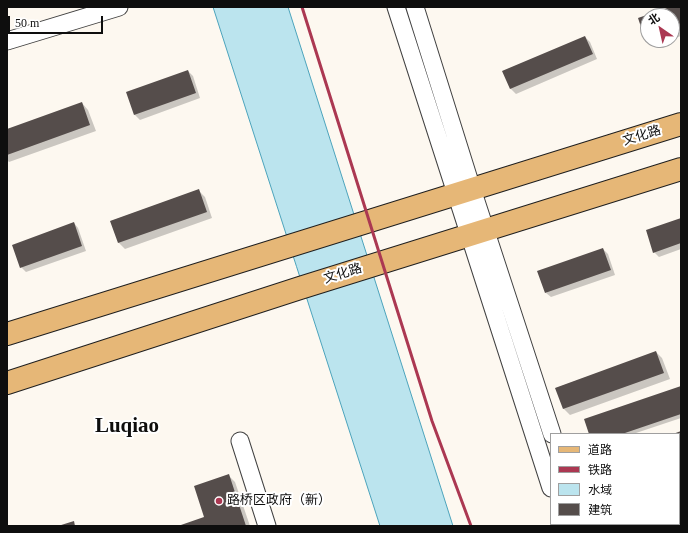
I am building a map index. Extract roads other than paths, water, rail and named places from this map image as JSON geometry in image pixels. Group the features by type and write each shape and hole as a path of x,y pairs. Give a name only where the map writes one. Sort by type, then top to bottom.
{"main road":[{"name":"文化路","path":"7,334 681,124"},
{"name":"文化路","path":"7,383 390,259 681,169"}],"street":[{"path":"7,41 119,7"},
{"path":"396,7 464,192 550,485"},
{"path":"415,7 464,192"},
{"path":"477,233 552,433"},
{"path":"240,441 267,526"}],"water":[{"path":"213,7 288,7 453,526 380,526"}],"railway":[{"path":"302,7 432,421 471,526"}],"place":[{"name":"路桥区政府（新）","path":"219,501"}],"district":[{"name":"Luqiao","path":"127,427"}]}
